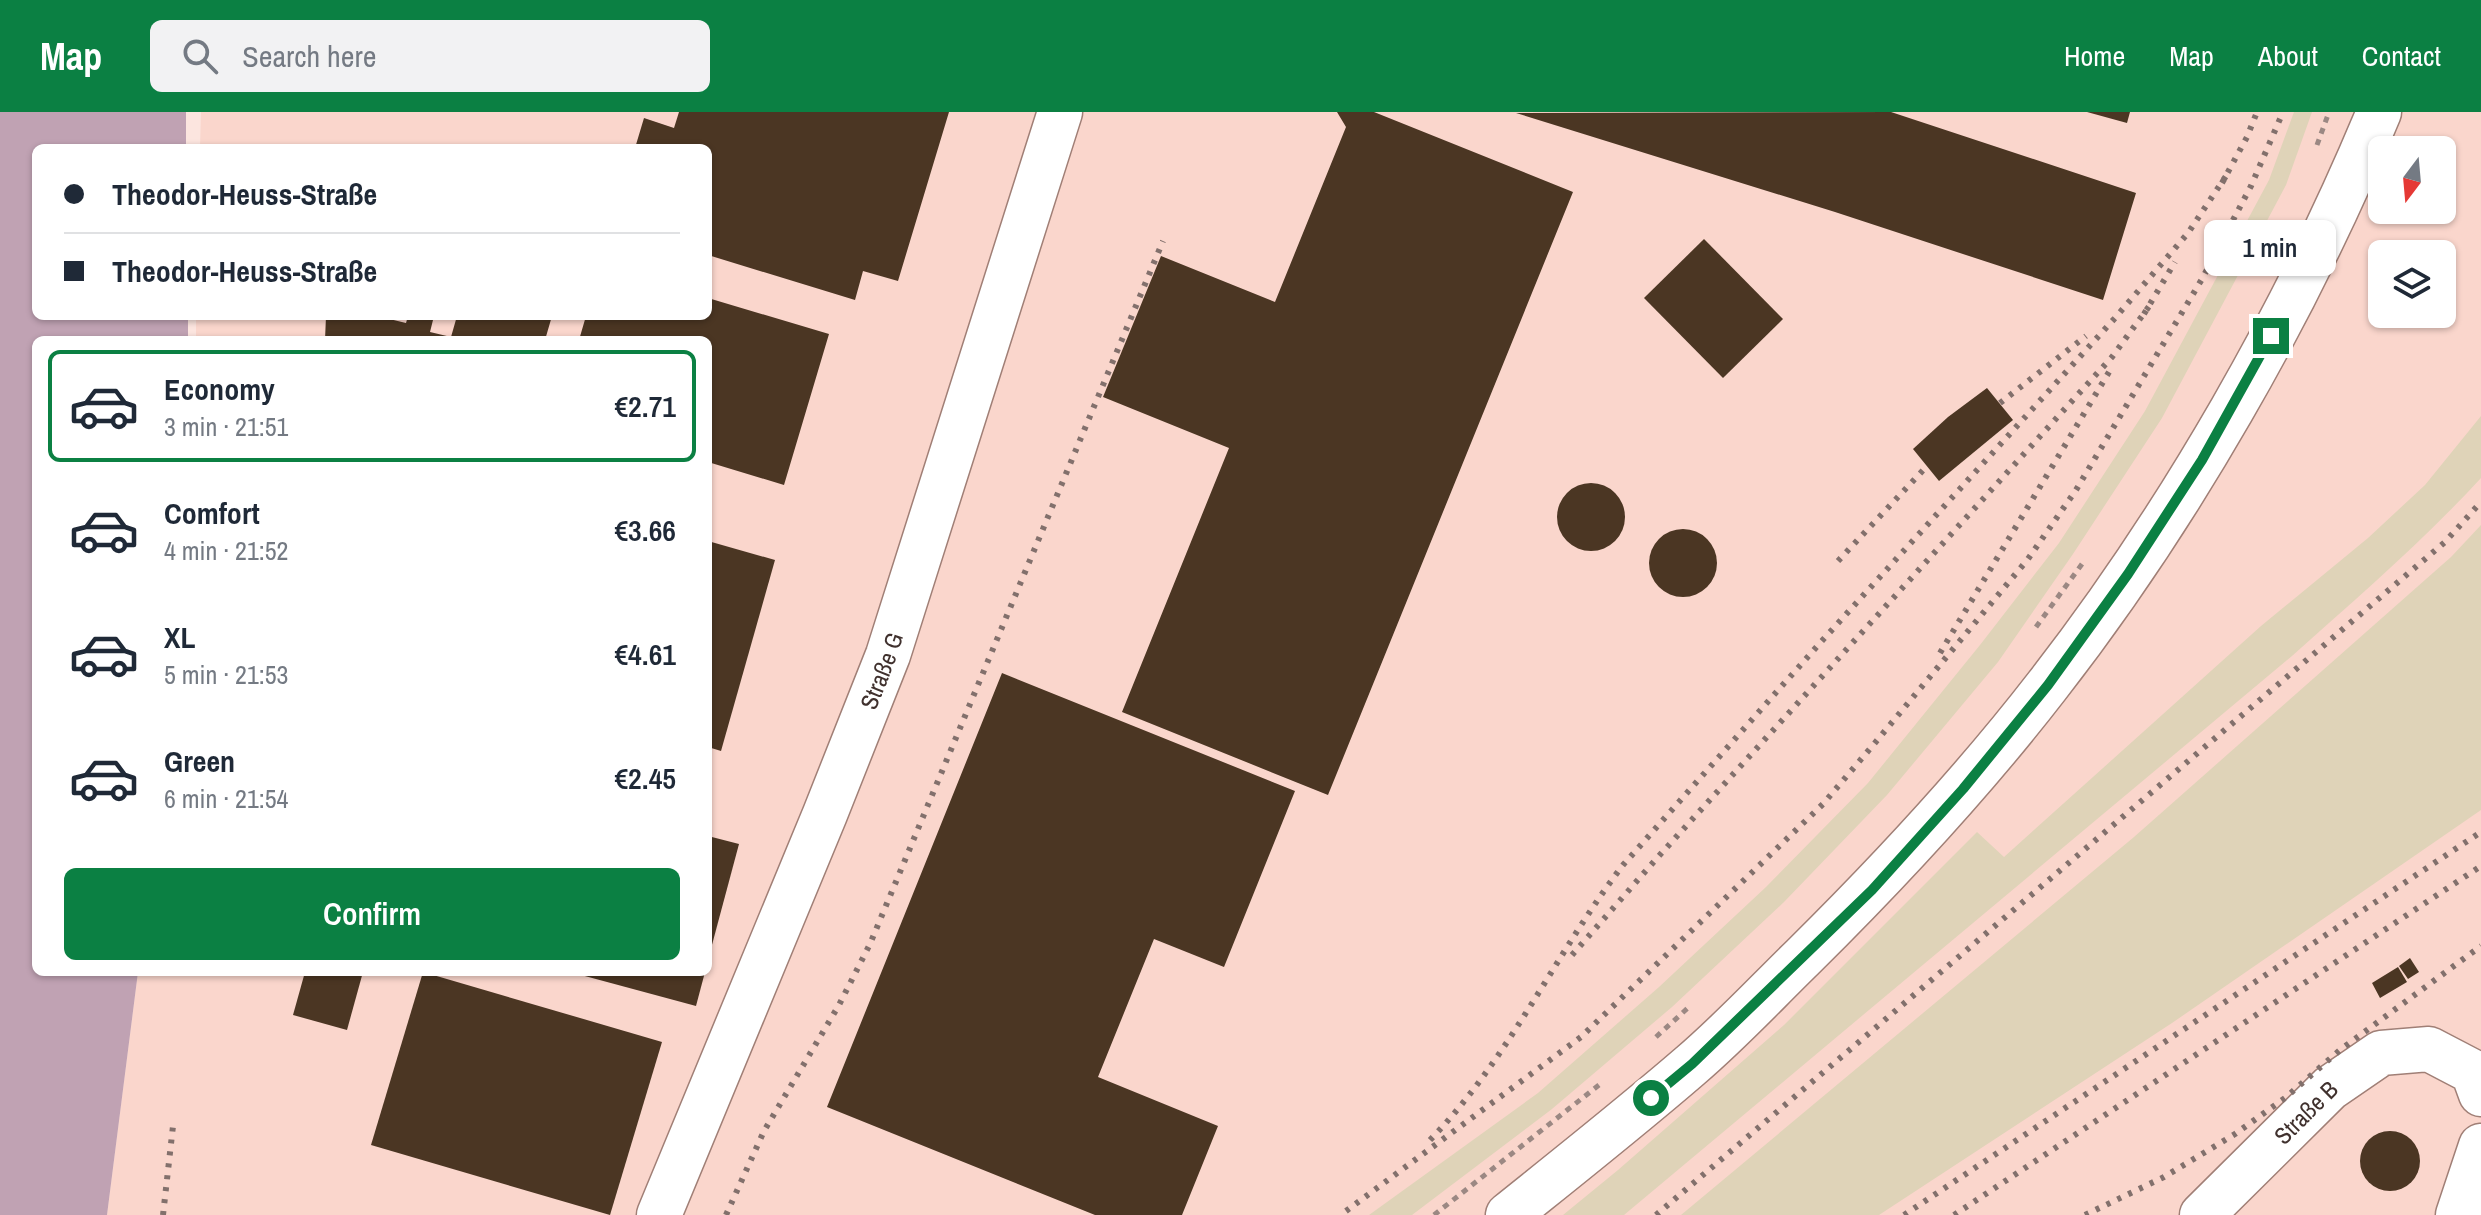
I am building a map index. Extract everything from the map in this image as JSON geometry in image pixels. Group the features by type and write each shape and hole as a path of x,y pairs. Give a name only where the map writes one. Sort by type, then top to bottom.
{"main road":[{"name":"Straße G","path":"659,1215 888,655 1060,112"},
{"path":"1508,1215 1692,1064 1778,982 1918,840 2048,685 2128,574 2202,460 2297,285 2379,112"},
{"name":"Straße B","path":"2202,1215 2330,1088 2381,1053 2429,1049 2473,1072 2481,1094"},
{"path":"2458,1215 2481,1146"}],"path":[{"path":"2315,151 2329,112"},
{"path":"2033,632 2088,555"},
{"path":"1653,1040 1699,999"},
{"path":"1434,1215 1605,1080"}],"shaded area":[{"path":"0,112 186,112 186,144 32,144 32,320 188,320 188,336 32,336 32,976 137,976 107,1215 0,1215"},
{"path":"201,112 2481,112 2481,1215 107,1215 137,976 712,976 712,336 196,336 196,320 712,320 712,144 200,144"},
{"path":"2294,112 2312,112 2286,185 2162,418 1998,662 1887,795 1784,902 1672,1007 1552,1109 1412,1215 1369,1215 1538,1093 1659,987 1766,887 1868,783 2059,543 2145,411 2269,180"},
{"path":"2481,416 2481,478 2412,547 2292,656 1624,1215 1563,1215 1784,1025 1977,832 2004,857 2261,626 2368,538 2425,485"},
{"path":"2481,525 2481,810 2172,1023 1879,1215 1681,1215 2134,837 2451,557"}],"building":[{"path":"679,112 949,112 898,281 863,271 855,300 712,256 712,144 636,144 644,118 674,128"},
{"path":"1337,112 1374,112 1573,192 1328,795 1122,712 1229,448 1103,397 1161,256 1275,302 1346,127"},
{"path":"1891,112 2136,193 2103,300 1835,212 1516,113"},
{"path":"2087,112 2130,112 2127,123"},
{"path":"1704,239 1783,319 1723,378 1644,298"},
{"path":"712,299 829,334 784,485 712,463 712,336 580,336 585,320 712,320"},
{"path":"326,320 394,320 406,323 407,320 433,320 430,332 447,336 325,336"},
{"path":"456,320 551,320 546,336 451,336"},
{"path":"1987,388 2013,420 1939,481 1913,449 1948,417"},
{"path":"1591,483 1604,485 1615,493 1623,504 1623,530 1615,541 1604,549 1591,551 1578,549 1567,541 1559,530 1557,517 1559,504 1567,493 1578,485"},
{"path":"1683,529 1707,539 1717,563 1707,587 1683,597 1659,587 1649,563 1659,539"},
{"path":"712,542 775,560 721,751 712,748"},
{"path":"1002,673 1295,791 1224,967 1154,939 1098,1077 1218,1126 1182,1215 1095,1215 827,1107"},
{"path":"712,837 739,844 712,945"},
{"path":"2410,958 2419,972 2408,979 2399,966"},
{"path":"2398,967 2407,982 2380,998 2372,983"},
{"path":"304,976 362,976 347,1030 293,1015"},
{"path":"422,976 437,976 662,1042 610,1215 371,1145"},
{"path":"585,976 704,976 696,1006"},
{"path":"2390,1131 2411,1140 2420,1161 2411,1182 2390,1191 2369,1182 2360,1161 2369,1140"}],"railway":[{"path":"2222,183 2257,112"},
{"path":"1346,1211 1581,1037 1823,804 2028,559 2076,490 2202,279 2251,186 2283,112"},
{"path":"1430,1140 1458,1109 1508,1041 1575,934 1623,865 2115,318 2188,233 2228,173"},
{"path":"726,1215 764,1131 839,1005 870,944 1163,241"},
{"path":"2144,314 2175,262"},
{"path":"1572,955 2112,357 2150,305"},
{"path":"2000,403 2086,336"},
{"path":"1940,653 2109,372"},
{"path":"1838,561 1927,466"},
{"path":"1656,1215 2445,542 2481,502"},
{"path":"1904,1215 2481,832"},
{"path":"1954,1215 2481,866"},
{"path":"2085,1215 2164,1177 2235,1134 2285,1098 2340,1050 2481,946"},
{"path":"163,1215 173,1126"}],"route":[{"path":"1651,1098 1692,1064 1872,890 1963,789 2048,685 2128,574 2202,460 2271,336"}]}
